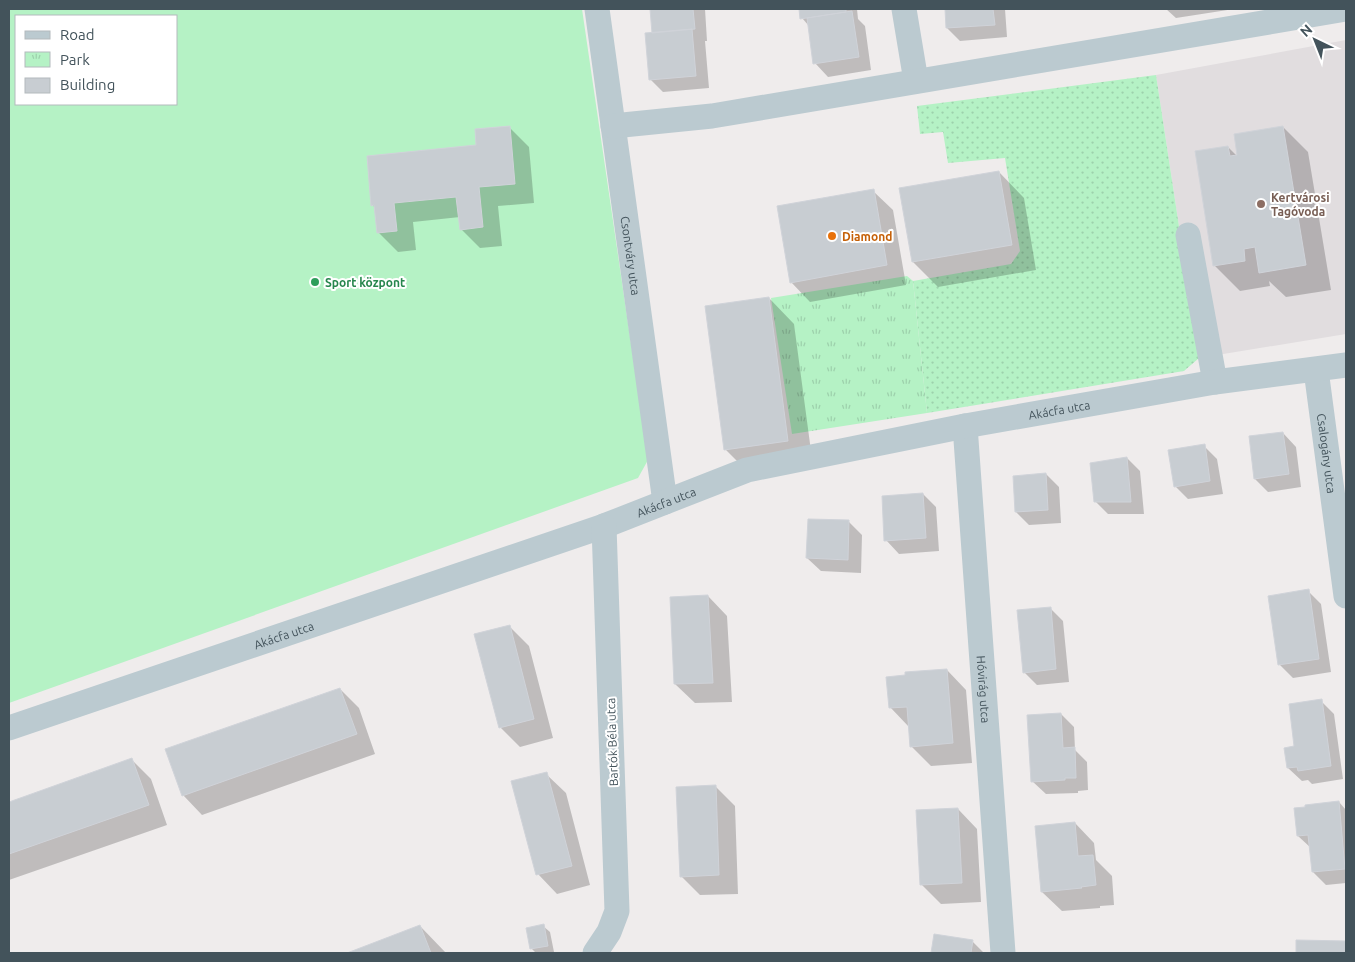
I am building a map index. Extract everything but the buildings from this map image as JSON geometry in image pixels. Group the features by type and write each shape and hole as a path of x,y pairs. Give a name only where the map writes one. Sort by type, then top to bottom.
{"street":[{"name":"Csontváry utca","path":"596,9 665,502"},
{"path":"904,9 916,81"},
{"path":"613,126 712,116 916,81 1262,15 1346,9"},
{"path":"1188,235 1215,382"},
{"name":"Akácfa utca","path":"9,728 604,526 748,470 965,426 1215,382 1346,365"},
{"name":"Csalogány utca","path":"1316,370 1346,596"},
{"name":"Hóvirág utca","path":"965,426 1003,953"},
{"name":"Bartók Béla utca","path":"596,953 609,932 617,911 604,526"}],"shaded area":[{"name":"Kertvárosi Tagóvoda","path":"1346,40 1346,334 1199,358 1156,75"}],"green space":[{"name":"Sport központ","path":"9,9 582,9 648,460 638,478 9,703"},
{"path":"1156,75 1199,358 1184,371 927,413 913,281 1011,264 1020,251 1005,158 948,163 943,132 920,134 917,106"},
{"path":"907,276 913,281 927,413 792,434 771,298"}],"place":[{"name":"Kertvárosi Tagóvoda","path":"1261,204"},
{"name":"Diamond","path":"832,236"},
{"name":"Sport központ","path":"315,282"}]}
